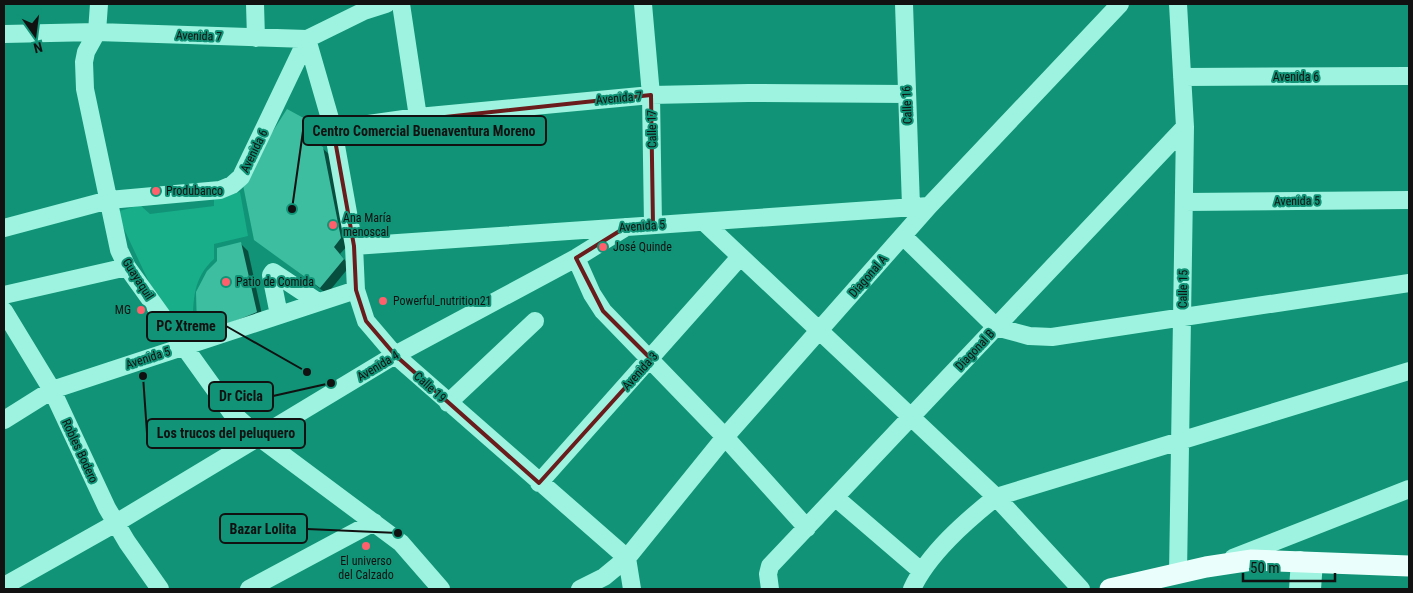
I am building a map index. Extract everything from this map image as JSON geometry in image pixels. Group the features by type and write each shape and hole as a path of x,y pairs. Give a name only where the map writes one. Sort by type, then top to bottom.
{"main road":[{"path":"1110,589 1252,560 1409,566"}],"street":[{"name":"Guayaquil","path":"99,4 97,32 86,52 85,89 119,250 127,267 231,412 260,438 401,543 440,589"},
{"path":"255,4 256,38"},
{"name":"Avenida 7","path":"4,34 97,32 307,39 364,11 386,4"},
{"path":"401,4 418,117"},
{"name":"Calle 17","path":"643,4 651,95 653,225"},
{"name":"Calle 16","path":"904,4 911,206"},
{"name":"Diagonal A","path":"627,558 725,437 929,206 1120,4"},
{"name":"Calle 15","path":"1178,4 1185,126 1178,574"},
{"name":"Calle 19","path":"307,39 333,129 354,246 356,290 366,320 395,355 539,484 627,558"},
{"name":"Avenida 6","path":"4,228 109,200 220,190 232,185 242,177 307,39"},
{"name":"Avenida 6","path":"1182,77 1409,76"},
{"name":"Avenida 7","path":"333,129 418,117 651,95 748,93 907,94"},
{"name":"Diagonal B","path":"769,582 770,566 1185,126"},
{"name":"Avenida 5","path":"1184,202 1409,200"},
{"name":"Avenida 5","path":"354,246 929,206"},
{"path":"705,223 996,497 1081,589"},
{"name":"Avenida 4","path":"4,586 116,523 260,438 395,355 576,258 626,227"},
{"path":"903,236 996,328 1029,336 1052,337 1409,284"},
{"name":"Avenida 3","path":"539,484 740,257"},
{"path":"576,258 592,294 603,311 725,437 807,528"},
{"path":"4,295 127,267"},
{"path":"279,315 271,276 272,272 318,302"},
{"name":"Avenida 5","path":"4,420 52,390 356,290"},
{"name":"Robles Bodero","path":"4,311 52,390 116,523 160,589"},
{"path":"448,403 535,321"},
{"path":"912,589 921,571 976,514 996,497 1409,371"},
{"path":"1211,567 1409,489"},
{"path":"836,498 921,571"},
{"path":"249,589 374,522"},
{"path":"580,589 604,576 627,558 632,589"},
{"path":"1298,589 1307,561"},
{"path":"1307,561 1312,589"}],"highlighted area":[{"path":"651,95 653,225 626,227 576,258 603,311 651,359 539,483 395,355 366,321 356,290 354,246 333,129"}],"green space":[{"path":"240,192 248,236 214,244 214,259 207,266 198,282 193,308 193,327 176,318 156,297 116,212 140,205 150,214 214,206 214,199"}],"building":[{"path":"287,109 322,128 313,141 323,147 341,238 334,247 344,259 320,288 254,240 242,180"},
{"name":"Patio de Comida","path":"241,242 257,312 225,325 197,328 196,292 207,271 217,261 217,248"}],"place":[{"name":"Produbanco","path":"156,191"},
{"name":"Centro Comercial Buenaventura Moreno","path":"292,209"},
{"name":"Ana María menoscal","path":"333,225"},
{"name":"José Quinde","path":"603,247"},
{"name":"Patio de Comida","path":"226,282"},
{"name":"Powerful_nutrition21","path":"383,301"},
{"name":"MG","path":"141,310"},
{"name":"PC Xtreme","path":"307,372"},
{"name":"Los trucos del peluquero","path":"143,376"},
{"name":"Dr Cicla","path":"331,383"},
{"name":"Bazar Lolita","path":"398,533"},
{"name":"El universo del Calzado","path":"366,546"}]}
